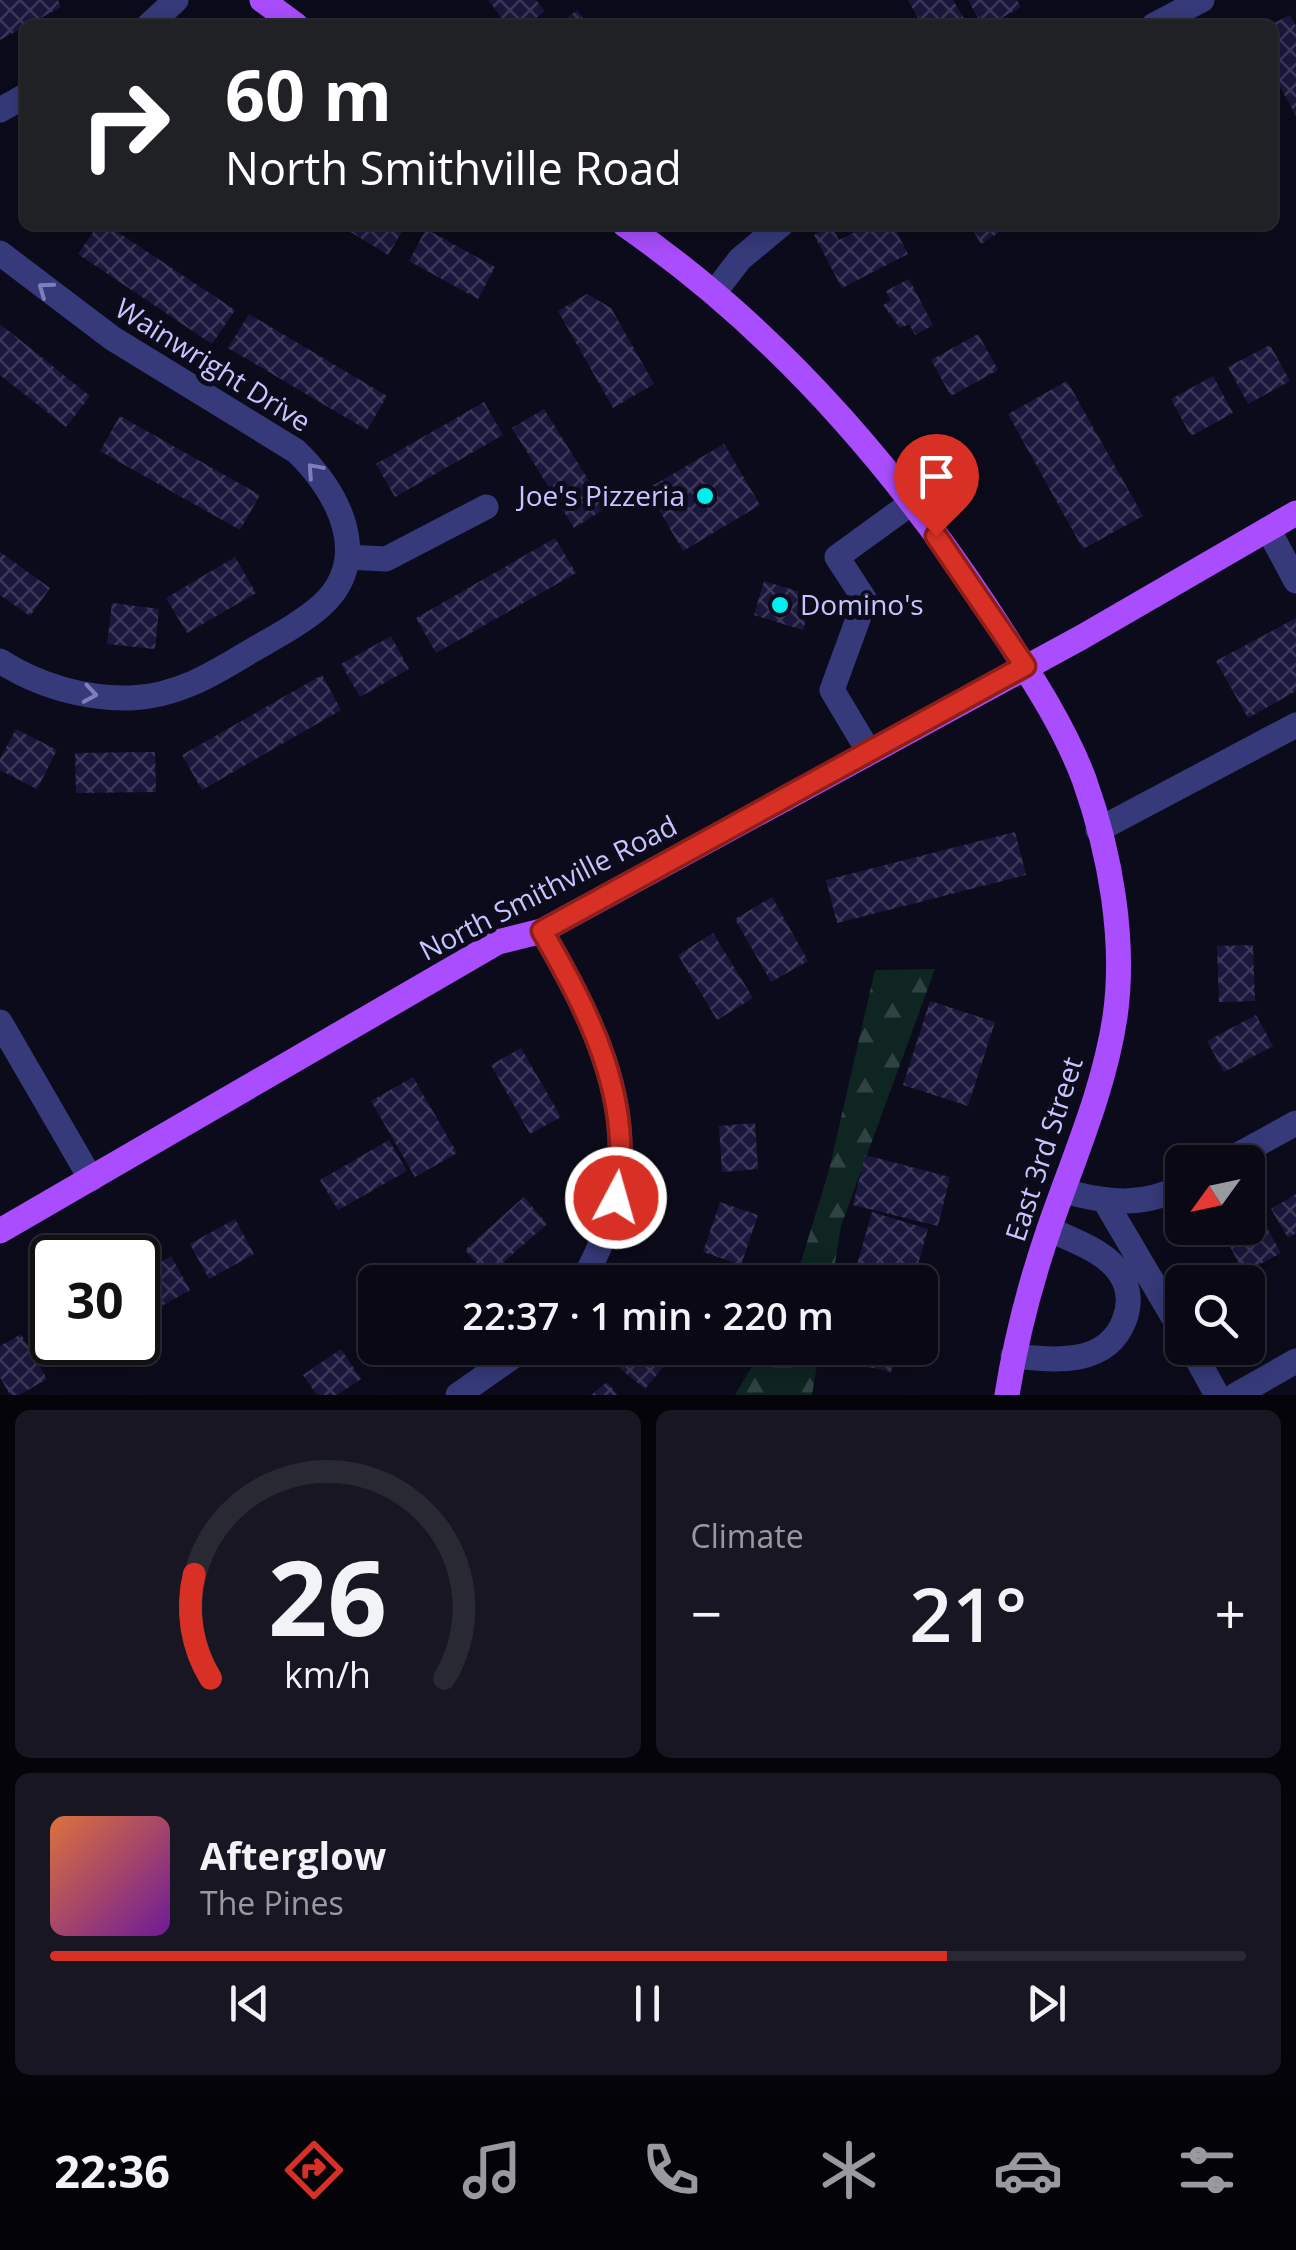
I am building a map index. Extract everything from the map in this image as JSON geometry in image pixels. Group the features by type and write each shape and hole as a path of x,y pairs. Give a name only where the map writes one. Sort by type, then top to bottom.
{"main road":[{"path":"262,0 289,20"},
{"name":"East 3rd Street","path":"631,230 714,293 828,405 910,504 1025,666 1064,733 1084,780 1114,906 1118,970 1115,1016 1100,1090 1049,1229 1013,1356 1007,1395"},
{"name":"North Smithville Road","path":"0,1231 498,942 542,931 1296,513"}],"street":[{"path":"154,20 176,0"},
{"path":"1164,20 1202,0"},
{"path":"714,293 740,260 775,230"},
{"name":"Wainwright Drive","path":"0,253 112,338 296,451 316,470 334,496 346,521 347,557"},
{"path":"868,752 832,690 866,600 836,557 910,504"},
{"path":"0,661 54,688 94,696 133,698 174,692 198,683 323,604 339,582 347,557 386,558 486,507"},
{"path":"1268,529 1296,581"},
{"path":"1098,830 1296,725"},
{"path":"542,931 604,1053 617,1108 620,1177 611,1218 592,1265"},
{"path":"0,1022 91,1179"},
{"path":"1256,1145 1296,1123"},
{"path":"1063,1191 1106,1203 1165,1195"},
{"path":"1106,1203 1165,1303"},
{"path":"1013,1356 1057,1361 1084,1357 1104,1347 1121,1330 1128,1313 1128,1294 1121,1275 1102,1254 1049,1229"},
{"path":"1236,1395 1296,1362"},
{"path":"458,1395 501,1365"},
{"path":"1200,1365 1217,1395"}],"green space":[{"path":"935,969 841,1226 835,1265 800,1265 829,1170 875,970"},
{"path":"753,1365 817,1365 812,1395 735,1395"}],"building":[{"path":"0,0 58,0 61,7 37,20 20,20 20,29 0,40"},
{"path":"488,0 536,0 545,11 533,20 503,20"},
{"path":"908,0 953,0 965,20 919,20"},
{"path":"968,0 1017,0 1021,7 998,20 979,20"},
{"path":"577,10 584,20 564,20"},
{"path":"1290,15 1296,26 1296,116 1278,83 1278,21"},
{"path":"95,230 115,230 235,310 212,344 78,254"},
{"path":"347,230 403,230 388,255"},
{"path":"428,230 495,267 478,299 409,261"},
{"path":"834,230 839,240 859,230 896,230 908,254 842,288 814,235"},
{"path":"973,230 1003,230 981,244"},
{"path":"909,279 933,325 915,335 909,324 900,328 883,305 891,301 886,291"},
{"path":"587,294 611,308 654,384 613,408 558,311"},
{"path":"249,314 387,396 367,430 228,348"},
{"path":"0,324 90,396 66,427 0,375"},
{"path":"978,334 998,370 951,396 931,360"},
{"path":"1270,345 1290,381 1248,404 1228,367"},
{"path":"1213,376 1233,413 1191,436 1171,399"},
{"path":"1067,381 1143,516 1083,549 1008,414"},
{"path":"484,402 503,435 395,497 376,464"},
{"path":"544,409 606,508 574,528 512,428"},
{"path":"120,416 260,495 240,530 100,451"},
{"path":"724,444 760,505 683,551 647,489"},
{"path":"555,538 576,573 436,653 416,618"},
{"path":"0,552 50,588 30,616 0,595"},
{"path":"235,557 256,593 187,633 166,598"},
{"path":"764,581 813,596 803,630 754,615"},
{"path":"112,603 159,609 155,649 107,644"},
{"path":"1296,618 1296,691 1248,718 1216,661"},
{"path":"391,636 409,669 360,697 341,664"},
{"path":"322,675 341,710 202,790 182,755"},
{"path":"16,729 57,750 37,789 0,770 0,759"},
{"path":"155,752 156,792 76,793 75,753"},
{"path":"1015,832 1026,875 837,923 826,880"},
{"path":"772,897 808,961 771,982 735,919"},
{"path":"713,933 753,998 717,1020 678,955"},
{"path":"1253,945 1255,1001 1219,1002 1217,946"},
{"path":"930,1001 995,1022 968,1106 903,1085"},
{"path":"1256,1015 1273,1046 1224,1072 1207,1041"},
{"path":"521,1048 561,1117 530,1134 491,1065"},
{"path":"413,1077 457,1153 415,1177 371,1101"},
{"path":"755,1123 758,1169 722,1172 719,1126"},
{"path":"389,1140 407,1171 338,1210 320,1180"},
{"path":"865,1155 950,1177 938,1226 853,1205"},
{"path":"1296,1194 1296,1233 1288,1238 1271,1209"},
{"path":"524,1197 547,1224 500,1265 478,1265 465,1250"},
{"path":"720,1202 758,1215 741,1265 703,1252"},
{"path":"872,1212 928,1229 918,1265 857,1265"},
{"path":"235,1219 254,1254 209,1279 190,1244"},
{"path":"1265,1224 1281,1253 1259,1265 1240,1265 1229,1245 1265,1245"},
{"path":"171,1256 190,1290 160,1307 160,1262"},
{"path":"21,1334 30,1350 30,1365 39,1365 47,1379 19,1395 10,1395 0,1377 0,1346"},
{"path":"341,1349 361,1379 337,1395 317,1395 303,1375"},
{"path":"618,1365 665,1365 645,1389"},
{"path":"858,1365 893,1365 891,1372"},
{"path":"607,1382 618,1395 591,1395"}],"place":[{"name":"Joe's Pizzeria","path":"705,496"},
{"name":"Domino's","path":"780,605"}],"route":[{"path":"616,1198 621,1142 615,1094 604,1053 542,931 1025,666 936,536"}]}
